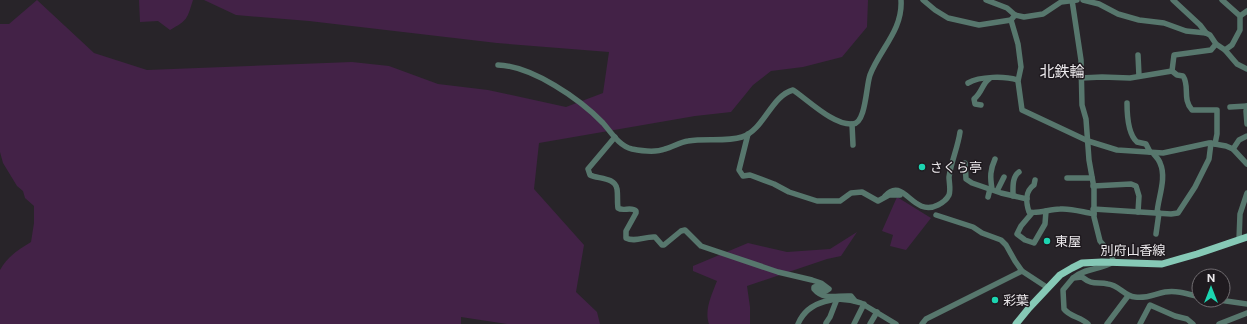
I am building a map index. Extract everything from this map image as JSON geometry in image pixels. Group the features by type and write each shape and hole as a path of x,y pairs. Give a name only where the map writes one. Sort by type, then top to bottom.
{"main road":[{"name":"別府山香線","path":"1016,324 1060,275 1082,263 1113,262 1162,264 1247,237"}],"street":[{"path":"498,65 507,65 537,76 574,97 594,114 615,137 630,149 658,151 687,141 743,137 758,125 781,96 788,91 793,90 837,121 856,124 861,118 870,75 895,30 901,10 901,0"},
{"path":"923,0 948,18 979,25 1013,17 1043,14 1061,2 1077,0"},
{"path":"986,0 1007,8 1013,17 1021,67 1018,80 1022,110 1088,141 1117,150 1163,153 1196,145 1213,143 1233,149 1247,164"},
{"path":"1070,0 1081,60 1082,105 1086,119 1093,186 1093,212 1100,241 1112,255 1113,262 1109,265 1078,274 1072,278 1063,290 1064,309 1072,316 1088,324"},
{"path":"1083,0 1099,4 1118,14 1139,20 1164,23 1186,31 1206,33"},
{"path":"1173,0 1200,25 1206,33 1210,35 1216,44 1225,50 1237,64 1247,69"},
{"path":"1222,0 1240,16 1240,30 1232,45 1225,50"},
{"path":"1240,16 1247,11"},
{"path":"1172,71 1174,56 1211,50 1216,44"},
{"path":"1138,55 1139,76"},
{"path":"1046,211 1045,224 1034,242 1025,240 1017,234 1020,226 1032,213 1057,209 1093,212 1171,214 1178,212 1195,187 1209,159 1217,134 1217,110 1192,110 1188,106 1186,98 1186,79 1184,76 1177,75 1172,71 1130,78 1082,78"},
{"path":"968,84 978,78 989,79 1004,77 1018,80"},
{"path":"981,105 974,104 974,99 979,96 985,82 989,79"},
{"path":"1127,103 1127,114 1132,134 1137,142 1146,144 1160,162 1162,171 1162,181 1158,200 1156,234"},
{"path":"1230,107 1247,106 1247,124"},
{"path":"852,124 853,146"},
{"path":"884,198 889,192 896,190 905,193 914,203 922,208 936,206 943,202 949,195 950,169 960,132"},
{"path":"748,134 739,170 742,176 750,175 774,184 789,192 817,201 840,201 851,193 862,192 878,201 889,195 900,195"},
{"path":"1233,149 1239,140 1247,136"},
{"path":"615,137 588,169 590,175 593,177 603,178 616,184 618,208 621,210 632,209 636,211 626,231 626,238 630,240 650,236 655,237 662,245 664,245 681,231 685,230 701,246 778,272 821,283 829,289 826,291 817,286 814,287 814,289 823,297 851,296 855,301"},
{"path":"993,190 989,175 995,159"},
{"path":"965,163 966,179 972,183 1027,199"},
{"path":"1013,196 1013,182 1016,173 1019,172"},
{"path":"988,197 1004,177"},
{"path":"1067,178 1092,178"},
{"path":"1032,213 1029,212 1027,199 1030,188 1034,185 1035,180"},
{"path":"1093,186 1131,184 1136,186 1139,196 1138,212"},
{"path":"1239,240 1240,214 1247,193"},
{"path":"936,215 973,227 982,233 1001,240 1006,245 1022,271 1048,288"},
{"path":"922,324 926,319 1022,271"},
{"path":"1072,278 1082,277 1088,282 1108,284 1114,286 1128,296 1146,298 1165,292 1175,292 1191,295"},
{"path":"1107,324 1128,296"},
{"path":"826,323 837,299"},
{"path":"798,324 802,315 812,306 837,299 855,301 864,304 896,324"},
{"path":"1231,302 1247,304"},
{"path":"854,324 864,304"},
{"path":"1140,324 1150,305 1175,316 1187,319 1193,324"},
{"path":"870,324 876,312"},
{"path":"1219,324 1247,313"},
{"path":"1072,316 1073,324"}],"shaded area":[{"path":"37,0 94,53 147,70 352,62 389,66 438,84 488,90 566,107 603,93 609,52 497,43 309,21 236,15 204,0 868,0 867,27 842,57 803,67 771,71 753,85 731,112 695,116 539,143 534,189 584,245 576,292 597,312 600,324 507,324 461,317 461,324 0,324 0,270 10,257 31,242 34,223 34,206 25,198 23,191 17,186 3,163 0,152 0,24 9,24"},
{"path":"139,0 193,0 184,21 170,30 158,21 140,22"},
{"path":"897,197 931,218 906,250 890,246 893,235 882,231"},
{"path":"857,232 841,256 827,259 747,286 750,307 750,324 709,324 707,313 717,281 693,271 693,266 748,243 787,252 830,249"}],"place":[{"name":"さくら亭","path":"922,167"},
{"name":"東屋","path":"1047,241"},
{"name":"彩葉","path":"995,300"}],"district":[{"name":"北鉄輪","path":"1062,72"}]}
